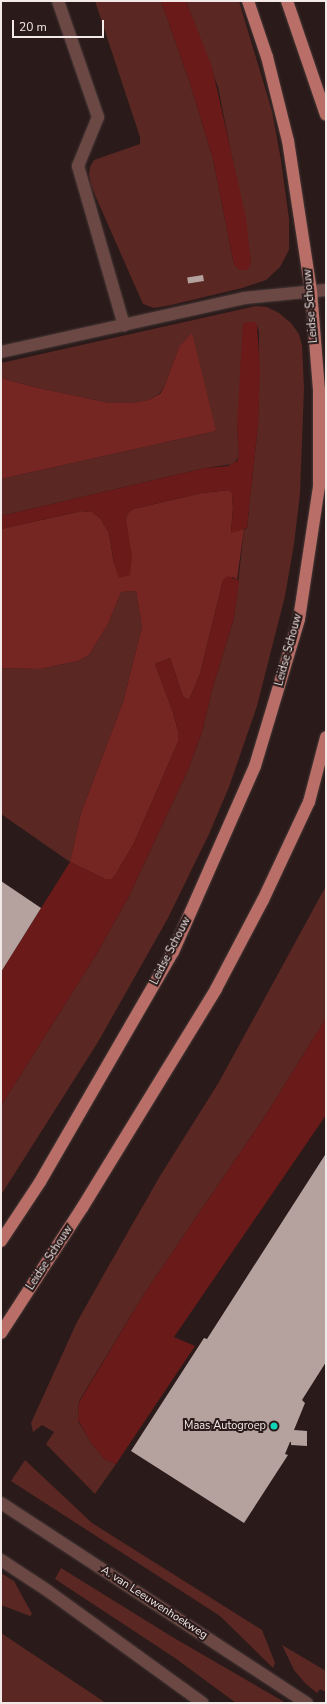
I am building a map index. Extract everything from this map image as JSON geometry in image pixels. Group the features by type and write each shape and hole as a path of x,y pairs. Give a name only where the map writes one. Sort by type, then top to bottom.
{"main road":[{"name":"Leidse Schouw","path":"1,1240 40,1182 173,952 255,766 299,619 319,486 319,390 311,291 288,141 267,57 248,1"},
{"path":"287,1 326,115"},
{"name":"Leidse Schouw","path":"1,1333 82,1208 216,989 263,900 309,802 326,737"}],"street":[{"path":"58,1 98,117 78,166 124,324"},
{"path":"1,352 244,298 326,290"},
{"name":"A. van Leeuwenhoekweg","path":"1,1503 307,1703"},
{"path":"1,1560 48,1591 203,1703"}],"shaded area":[{"path":"95,1 161,1 190,83 213,159 234,265 251,264 247,232 218,87 186,1 239,1 272,111 281,160 289,219 289,250 280,267 266,280 242,288 171,305 154,308 143,304 91,186 89,175 90,167 94,160 140,144 140,137"},
{"path":"161,1 186,1 212,67 246,218 251,264 247,270 240,270 234,265 213,159 190,83"},
{"path":"256,306 267,307 279,313 291,323 299,334 302,345 304,388 300,494 294,544 285,596 257,706 229,787 209,834 168,918 98,1042 1,1195 1,1106 96,955 129,896 188,770 202,732 212,690 234,618 244,530 247,528 258,425 259,332 257,325 237,424 239,457 233,464 205,468 1,516 1,479 216,431 179,347 165,385 159,394 148,400 132,403 110,403 34,387 1,378 1,363"},
{"path":"247,322 255,322 257,325 260,371 258,425 247,528 231,533 233,508 232,494 229,490 202,493 133,509 128,513 126,519 132,556 130,575 119,578 114,564 109,533 100,518 92,512 82,511 1,529 1,516 205,468 228,466 237,461 239,457 237,424 243,324"},
{"path":"192,333 216,431 1,479 1,378 34,387 110,403 132,403 148,400 160,394 165,385 179,347"},
{"path":"229,490 232,493 233,508 231,532 244,529 237,580 233,577 223,580 200,674 189,700 183,697 170,658 155,664 173,712 178,731 178,742 134,843 112,879 105,879 70,862 81,813 123,702 142,627 136,591 121,592 108,624 89,655 78,661 40,669 1,668 1,529 82,511 92,512 100,518 109,533 114,564 126,527 128,513 133,509 202,493"},
{"path":"228,576 239,581 234,618 212,690 202,732 188,770 129,896 96,955 1,1106 1,972 70,862 105,879 112,879 134,843 178,742 178,731 173,712 155,664 170,658 183,697 189,700 200,674 223,580"},
{"path":"136,591 142,627 123,702 81,813 70,862 1,814 1,668 40,669 78,661 89,655 108,624 121,592"},
{"path":"326,886 326,1018 267,1113 144,1294 79,1401 78,1421 90,1441 104,1459 116,1464 95,1494 46,1444 54,1432 42,1425 33,1432 31,1423 77,1322 160,1176 219,1082"},
{"path":"326,1018 326,1115 174,1337 195,1346 116,1464 104,1459 90,1441 78,1420 79,1402 144,1294 267,1113"},
{"path":"25,1460 92,1523 262,1630 275,1663 273,1668 220,1616 11,1481"},
{"path":"61,1568 174,1638 286,1703 236,1703 175,1658 55,1579"},
{"path":"1,1573 14,1581 32,1614 30,1616 1,1605"},
{"path":"1,1633 106,1703 1,1703"},
{"path":"282,1645 326,1671 326,1692 320,1689 317,1693 305,1683 294,1670"}],"building":[{"path":"203,275 204,281 188,283 187,278"},
{"path":"1,881 41,908 1,972"},
{"path":"325,1155 326,1362 302,1400 305,1403 294,1430 307,1431 307,1446 291,1445 290,1442 285,1454 288,1455 244,1523 131,1451 204,1338 207,1339"}],"place":[{"name":"Maas Autogroep","path":"274,1426"}]}
